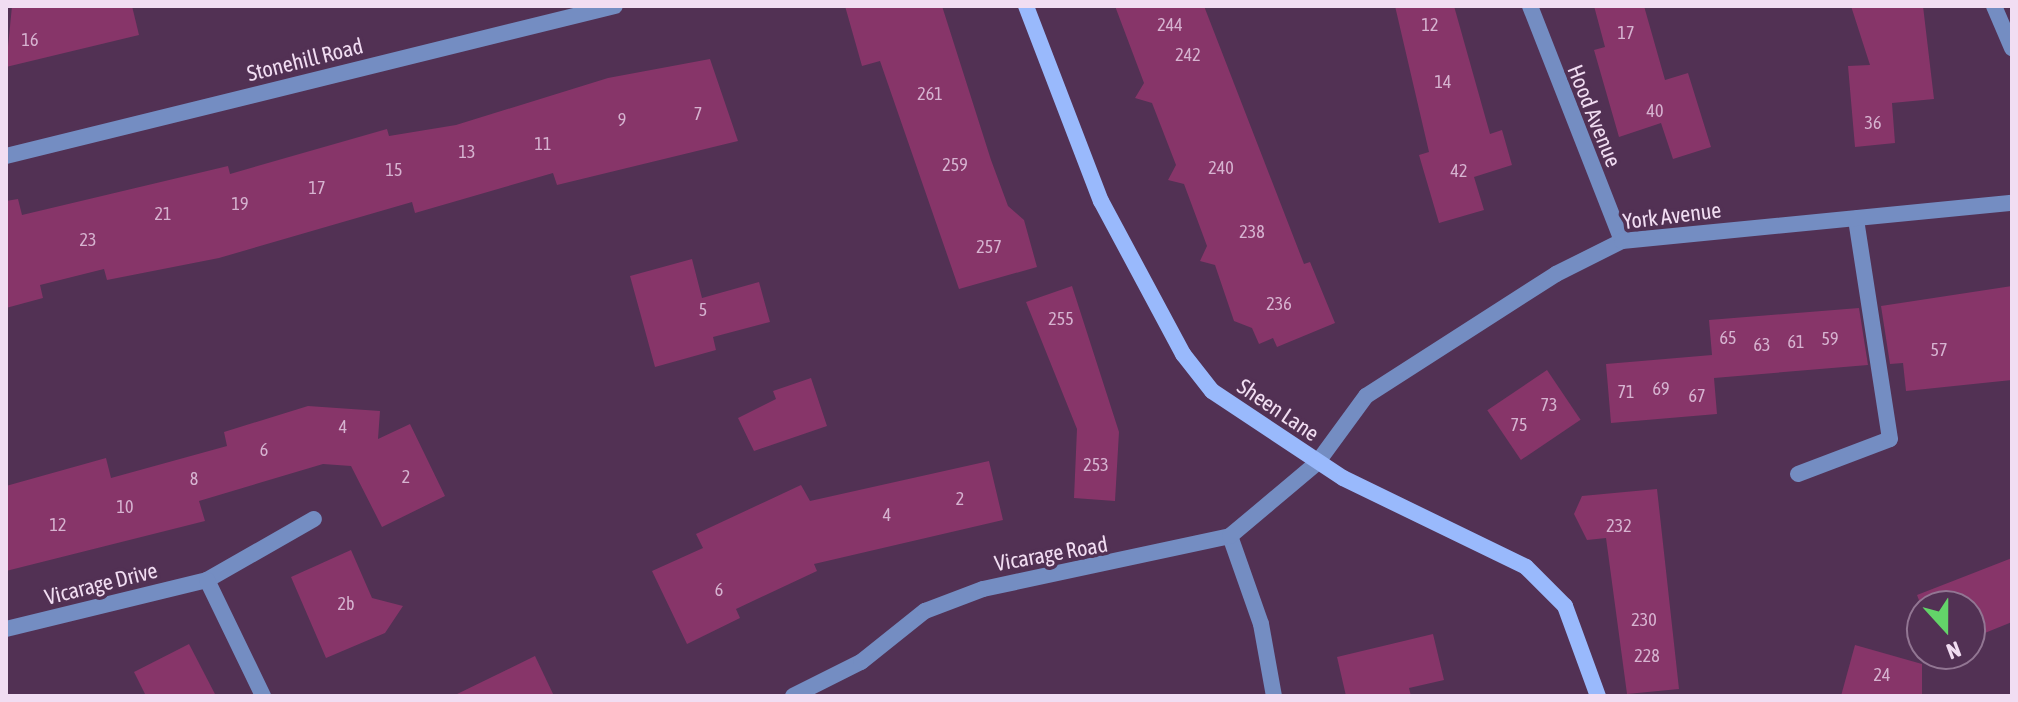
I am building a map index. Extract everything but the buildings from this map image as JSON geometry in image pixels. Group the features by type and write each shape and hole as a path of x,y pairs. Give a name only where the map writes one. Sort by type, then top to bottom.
{"main road":[{"name":"Sheen Lane","path":"1026,6 1101,201 1183,354 1238,414 1317,463 1526,567 1565,606 1598,696"}],"street":[{"name":"Stonehill Road","path":"6,156 615,6"},
{"name":"Hood Avenue","path":"1530,6 1622,241"},
{"path":"1994,6 2012,48"},
{"name":"York Avenue","path":"1317,463 1366,396 1556,274 1622,241 2012,203"},
{"path":"1798,474 1890,439 1856,219"},
{"name":"Vicarage Road","path":"793,696 861,662 925,611 983,589 1230,536 1317,463"},
{"name":"Vicarage Drive","path":"6,629 207,580 314,519"},
{"path":"1230,536 1261,624 1274,696"},
{"path":"207,580 263,696"}]}
